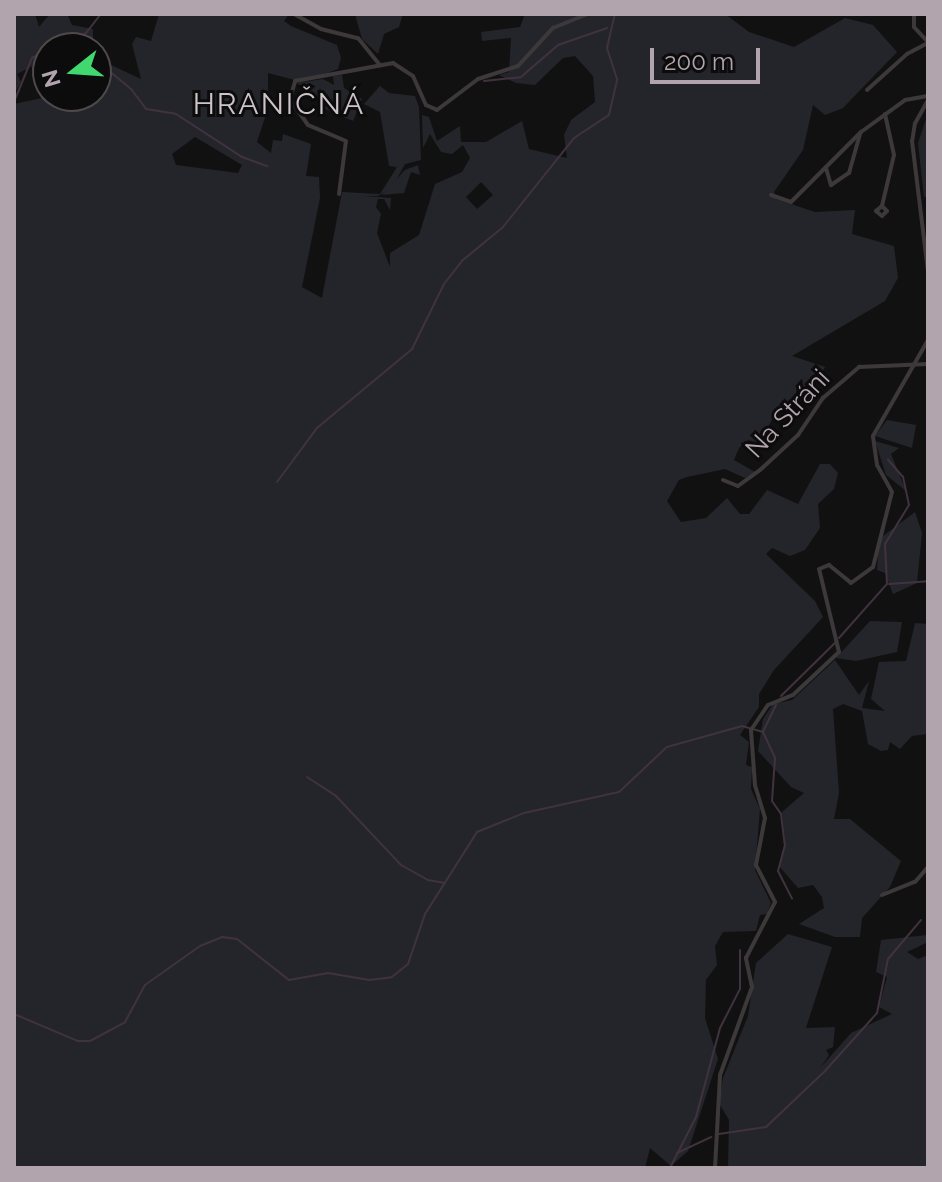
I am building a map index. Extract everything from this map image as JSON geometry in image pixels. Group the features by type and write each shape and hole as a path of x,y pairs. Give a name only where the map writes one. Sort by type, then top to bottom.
{"street":[{"path":"88,14 96,14"},
{"path":"294,14 321,29 353,36 377,57 413,76 426,105 437,110 473,82 522,62 549,30 588,14"},
{"path":"782,14 788,14"},
{"path":"890,14 900,14"},
{"path":"867,90 907,54 928,43 914,27 914,14"},
{"path":"377,57 380,65"},
{"path":"339,194 346,141 312,129 292,104 290,89 305,78 367,71 387,62"},
{"path":"771,195 791,202 861,132 905,100 928,98"},
{"path":"928,98 915,123 912,141 926,233 928,271"},
{"path":"882,206 894,155 885,114"},
{"path":"826,165 831,185 849,173 861,132"},
{"path":"920,200 928,200"},
{"path":"715,1168 720,1075 752,987 746,958 775,902 756,865 765,818 755,785 753,727 768,705 793,695 839,652 819,569 829,565 851,583 873,567 892,492 877,465 873,436 911,364 928,340"},
{"name":"Na Stráni","path":"723,480 738,486 760,470 798,435 823,398 859,367 928,364"},
{"path":"882,895 915,882 928,867"}],"shaded area":[{"path":"14,14 35,14 39,27 50,14 67,14 72,25 93,29 93,32 32,32 32,66 17,74 21,82 14,95"},
{"path":"159,14 289,14 284,21 291,26 337,45 341,58 338,69 295,80 268,73 268,108 257,142 271,153 273,140 282,141 283,134 311,144 306,176 319,177 320,198 302,287 322,298 342,192 380,194 397,167 389,166 380,112 364,104 380,86 389,93 415,96 419,107 421,160 405,164 392,188 378,196 364,196 391,198 390,210 384,199 378,199 376,207 381,214 377,233 390,267 390,253 419,235 435,184 462,172 470,158 463,145 452,154 441,152 430,134 423,148 422,115 429,117 437,141 460,126 461,142 486,142 522,121 529,149 567,158 564,135 571,120 595,102 593,76 575,56 563,58 535,85 516,83 499,75 509,72 511,38 482,41 481,32 520,27 525,14 725,14 749,32 794,47 845,18 873,25 897,52 843,108 825,115 813,105 803,150 774,192 776,199 815,212 855,210 852,234 894,246 898,278 885,301 792,356 825,367 810,392 797,389 793,403 783,400 759,443 748,440 739,448 734,460 755,472 745,478 725,469 687,477 679,480 667,501 681,522 706,518 727,498 740,514 749,514 767,490 798,504 820,464 830,464 838,473 834,489 818,504 820,528 805,550 790,556 772,548 766,554 815,601 823,617 774,670 759,694 759,707 740,735 749,742 746,765 752,767 751,789 760,809 755,870 771,903 767,914 760,915 756,931 723,932 715,946 717,965 706,980 705,1018 718,1059 688,1151 671,1166 650,1148 645,1168 14,1168 14,104 32,100 32,112 112,112 112,65 141,79 132,44 136,37 151,41","holes":["195,137 242,165 238,173 176,165 172,154","481,182 493,195 477,209 466,197"]},
{"path":"355,14 403,14 399,27 384,34 378,54 362,39"},
{"path":"342,75 344,88 362,99 353,121 318,106 319,100 297,83 323,79 334,85 333,76"},
{"path":"928,113 928,196 924,197 918,143"},
{"path":"418,165 420,175 411,172 404,193 382,195 405,170"},
{"path":"887,420 916,425 912,448 875,436"},
{"path":"875,441 899,448 891,454 906,491 886,475"},
{"path":"915,512 922,533 917,583 893,594 885,573 877,570 879,539"},
{"path":"870,621 902,622 897,652 856,661 836,658"},
{"path":"915,623 928,624 928,734 912,736 900,749 890,742 888,750 881,751 868,744 862,711 843,704 833,709 839,793 834,819 850,819 901,861 890,887 862,918 860,937 835,937 799,924 824,908 822,897 813,885 798,888 779,866 785,841 782,812 804,793 791,787 758,751 763,719 773,704 792,700 835,660 859,695 869,681 862,708 885,711 871,699 879,662 906,661"},
{"path":"788,934 832,947 806,1028 835,1027 833,1047 826,1050 829,1055 821,1067 851,1033 892,1014 879,1007 887,977 876,972 881,940 927,935 928,942 907,952 918,959 928,955 928,1168 728,1168 729,1120 719,1103 723,1078 748,1016 756,963"}],"waterway":[{"path":"87,32 101,14"},
{"path":"277,482 317,428 412,349 444,284 463,260 503,227 574,138 609,115 617,79 607,48 615,14"},
{"path":"484,81 521,77 558,45 607,28"},
{"path":"14,102 32,58"},
{"path":"112,73 131,89 146,109 176,114 242,157 267,166"},
{"path":"839,638 887,584 885,544 909,505 903,477 888,460"},
{"path":"889,584 928,581"},
{"path":"781,696 836,642"},
{"path":"776,705 763,732 775,758 772,801 781,814 785,845 778,871 792,899"},
{"path":"14,1014 78,1041 90,1041 125,1022 145,985 200,946 222,937 237,939 289,980 328,973 369,980 392,977 408,964 425,914 477,832 524,813 619,792 667,747 742,726 763,732"},
{"path":"307,777 336,796 401,865 428,880 445,883"},
{"path":"719,1134 766,1127 825,1071 877,1013 888,959 921,920"},
{"path":"670,1168 696,1117 720,1028 740,989 740,950"},
{"path":"677,1153 712,1137"}],"district":[{"name":"HRANIČNÁ","path":"279,104"}]}
